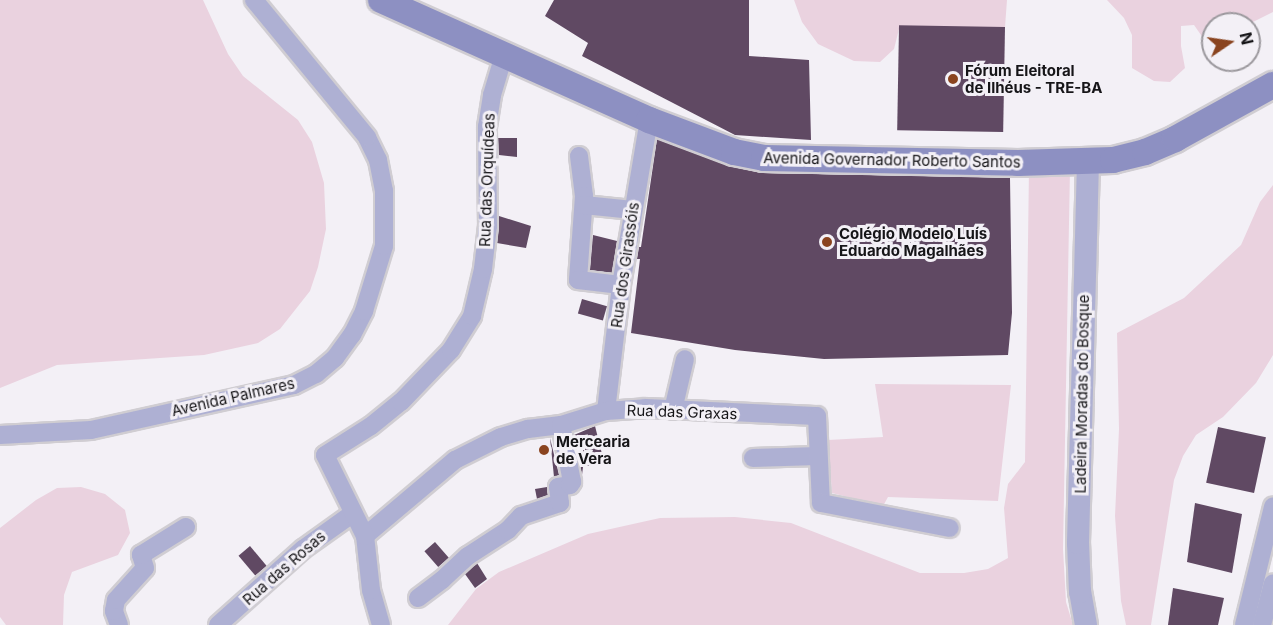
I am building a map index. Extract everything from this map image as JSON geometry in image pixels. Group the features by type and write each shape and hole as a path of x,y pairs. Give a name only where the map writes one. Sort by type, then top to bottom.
{"main road":[{"name":"Avenida Governador Roberto Santos","path":"381,0 649,120 713,145 764,158 1088,162 1113,160 1145,152 1175,139 1273,85"}],"street":[{"name":"Avenida Palmares","path":"0,435 91,430 294,384 316,374 335,358 352,335 364,311 384,246 384,190 378,160 367,137 254,0"},
{"name":"Rua das Orquídeas","path":"352,514 325,455 371,426 401,402 451,350 472,316 483,269 488,226 487,127 492,95 504,55"},
{"name":"Rua dos Girassóis","path":"606,411 621,285 649,120"},
{"path":"579,156 584,205 578,280 621,285"},
{"name":"Ladeira Moradas do Bosque","path":"1086,625 1080,591 1078,543 1088,162"},
{"path":"584,205 633,210"},
{"path":"673,410 685,359"},
{"name":"Rua das Graxas","path":"365,536 455,460 501,437 528,429 561,425 606,411 673,410 817,416 820,503 950,528"},
{"path":"418,598 468,556 508,530 521,516 560,503 558,487 570,485 572,482 561,425"},
{"path":"753,458 817,456"},
{"path":"1262,625 1260,599 1273,509"},
{"path":"352,514 365,536 371,590 380,620"},
{"name":"Rua das Rosas","path":"218,625 303,549 352,514"},
{"path":"119,625 114,611 116,600 145,568 141,555 186,528"},
{"path":"1244,625 1273,583"}],"shaded area":[{"path":"0,0 203,0 228,54 243,76 298,120 312,142 324,183 326,229 318,267 310,291 280,329 258,343 204,355 57,365 0,388"},
{"path":"794,0 1007,0 1005,27 899,29 894,49 880,62 854,61 818,44 802,22"},
{"path":"1107,0 1273,0 1273,12 1261,18 1261,12 1201,12 1201,35 1194,25 1181,26 1181,46 1185,68 1170,82 1154,81 1132,68 1132,35 1124,18"},
{"path":"1029,168 1070,169 1063,549 1066,602 1073,625 448,625 476,589 499,572 588,534 660,518 735,517 791,523 920,573 964,573 988,569 1008,558 1004,508 1008,484 1025,462"},
{"path":"1273,185 1273,355 1256,383 1223,417 1196,435 1183,456 1174,480 1151,625 1126,625 1121,601 1115,516 1119,429 1117,333 1184,298 1241,245 1260,202"},
{"path":"875,384 1011,385 998,501 888,497 883,506 832,493 828,440 883,437"},
{"path":"81,487 105,494 125,510 130,533 118,555 72,572 64,595 63,625 6,625 0,617 0,528 36,500 57,488"}],"building":[{"path":"554,0 749,0 749,56 809,60 811,140 735,135 582,56 588,43 545,16"},
{"name":"Fórum Eleitoral de Ilhéus - TRE-BA","path":"899,25 1005,27 1003,132 897,130"},
{"path":"498,138 517,138 517,157 499,155"},
{"name":"Colégio Modelo Luís Eduardo Magalhães","path":"657,139 729,166 761,173 1010,178 1012,313 1008,355 824,359 735,350 631,333 640,259 637,259 639,247 641,247"},
{"path":"499,216 531,226 526,248 497,243"},
{"path":"593,235 617,241 612,273 590,270"},
{"path":"582,299 607,306 603,321 578,313"},
{"path":"595,426 604,462 583,467 582,475 574,435"},
{"path":"1218,427 1266,437 1254,493 1206,483"},
{"path":"550,438 559,475 554,477"},
{"path":"547,487 548,495 537,499 535,489"},
{"path":"1195,503 1242,514 1232,573 1187,562"},
{"path":"435,542 449,558 438,567 424,551"},
{"path":"250,546 267,566 255,576 239,556"},
{"path":"477,563 487,579 475,588 465,574"},
{"path":"1173,588 1224,598 1218,625 1168,625"}],"place":[{"name":"Fórum Eleitoral de Ilhéus - TRE-BA","path":"953,79"},
{"name":"Colégio Modelo Luís Eduardo Magalhães","path":"827,242"},
{"name":"Mercearia de Vera","path":"544,450"}]}
